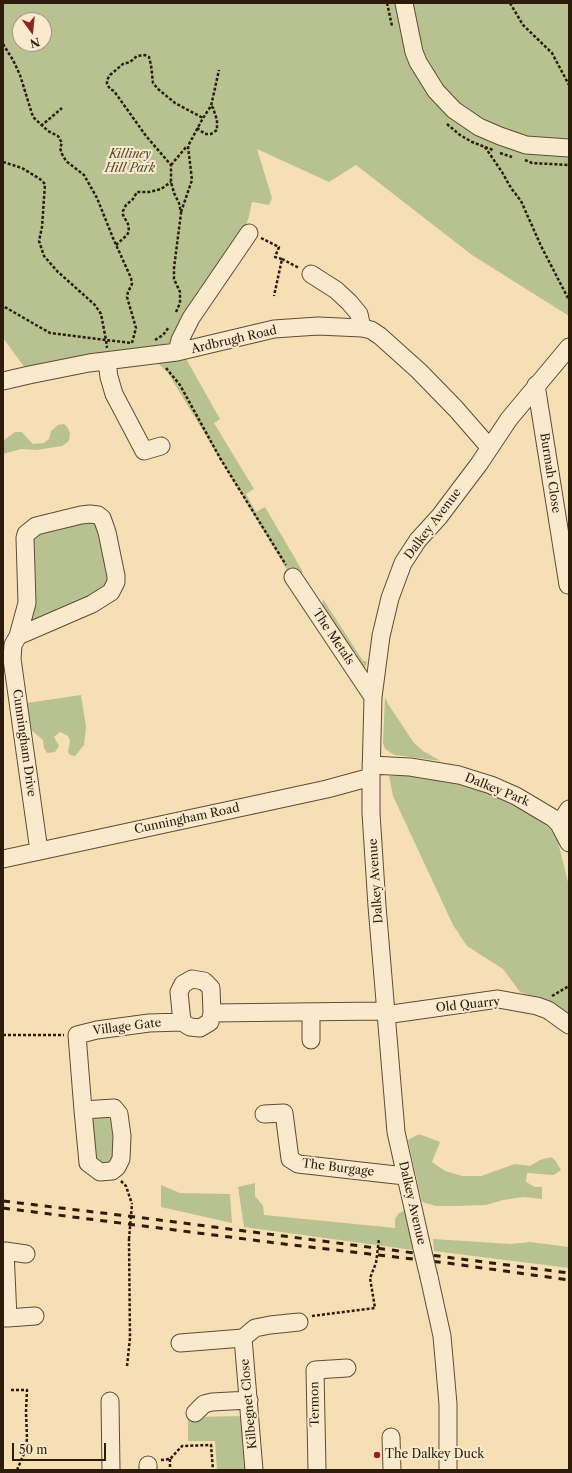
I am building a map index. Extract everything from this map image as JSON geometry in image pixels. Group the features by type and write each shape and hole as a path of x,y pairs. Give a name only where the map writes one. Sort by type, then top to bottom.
{"street":[{"path":"404,3 414,52 418,62 436,91 454,110 479,127 526,145 569,148"},
{"path":"178,352 180,340 192,318 248,233"},
{"path":"311,274 336,290 349,302 359,314 362,328"},
{"name":"Ardbrugh Road","path":"3,381 71,367 107,362 153,349 178,352 274,329 318,326 362,328 371,330 380,336 419,371 490,448"},
{"name":"Dalkey Avenue","path":"448,1470 448,1404 442,1336 405,1176 395,1124 371,821 373,697 381,636 390,598 403,563 418,540 439,517 490,448 509,419 569,347"},
{"path":"107,362 109,377 114,394 144,451 161,446"},
{"name":"Burmah Close","path":"536,385 568,585"},
{"name":"Cunningham Drive","path":"18,636 92,604 111,592 116,582 116,576 107,532 102,518 90,514 81,515 36,526 26,534 25,538 27,603 18,636 13,645 10,695 39,851"},
{"name":"The Metals","path":"294,577 373,697"},
{"name":"Dalkey Park","path":"371,771 410,767 459,775 491,785 516,796 564,823"},
{"name":"Cunningham Road","path":"3,859 327,789 371,771"},
{"path":"569,809 564,823 569,843"},
{"path":"182,1022 179,992 183,984 192,979 204,981 211,988 212,1013 380,1011 386,1013"},
{"name":"Old Quarry","path":"386,1013 392,1014 498,999 537,1006 548,1010 569,1025"},
{"path":"311,1012 311,1040"},
{"name":"Village Gate","path":"112,1171 100,1172 88,1163 77,1035 104,1029 149,1023 182,1022 190,1027 200,1028 210,1022 212,1013"},
{"path":"83,1110 114,1108 119,1114 122,1136 121,1159 117,1167 112,1171"},
{"name":"The Burgage","path":"264,1114 284,1113 290,1159 298,1164 405,1176"},
{"path":"26,1254 4,1251 5,1318 35,1316"},
{"path":"180,1343 243,1338 255,1328 293,1319"},
{"name":"Kilbegnet Close","path":"243,1338 254,1470"},
{"name":"Termon","path":"317,1470 315,1370 347,1368"},
{"path":"195,1413 204,1404 212,1402 249,1400"},
{"path":"110,1401 111,1470"},
{"path":"391,1437 392,1470"}],"path":[{"path":"510,3 522,25 552,53 569,85"},
{"path":"3,44 20,75 33,118 41,126 58,136 62,143 60,148 66,161 84,175 97,198 132,284 128,292 136,328 132,343"},
{"path":"181,213 171,182 171,165 146,136 114,91 110,89 107,84 107,80 110,75 123,64 130,62 137,56 145,55 149,57 153,83 164,95 175,103 203,118"},
{"path":"171,165 188,146 211,106 219,70"},
{"path":"197,128 205,134 211,134 217,130 217,120 211,106"},
{"path":"41,126 62,108"},
{"path":"175,314 180,303 180,292 174,279 174,268 181,213 192,180 188,146"},
{"path":"485,147 521,201 541,246 569,300"},
{"path":"3,162 22,168 40,179 45,184 42,227 39,242 44,256 57,271 95,305 101,314 106,340 107,362"},
{"path":"116,246 129,231 128,224 123,215 124,210 126,205 133,199 137,192 156,191 171,182"},
{"path":"248,233 279,247 276,257 311,274"},
{"path":"274,296 282,259"},
{"path":"3,306 50,333 138,344"},
{"path":"170,325 163,335 155,340 153,349 180,385 220,458 294,577"},
{"path":"3,1035 77,1035"},
{"path":"112,1171 126,1186 132,1204 129,1239 130,1338 127,1366"},
{"path":"293,1319 376,1308 370,1278 376,1263 379,1239"},
{"path":"11,1390 27,1390 26,1449 17,1470"},
{"path":"150,1465 170,1459 182,1446 211,1445 213,1470"},
{"path":"170,1459 170,1470"}],"green space":[{"name":"Killiney Hill Park","path":"3,3 569,3 569,316 472,255 356,165 329,182 257,149 272,198 269,205 252,202 246,225 175,342 141,349 102,353 25,368 3,338"},
{"path":"185,357 220,419 214,423 254,489 246,494 256,512 265,507 303,572 292,578 168,373 158,363"},
{"path":"64,424 68,428 70,434 69,441 62,446 37,450 21,449 3,454 3,441 15,432 22,432 33,444 44,443 49,439 51,431 58,425"},
{"path":"88,518 98,522 109,579 108,584 94,595 30,625 31,545 35,535"},
{"path":"323,599 363,661 367,661 364,672 322,607"},
{"path":"81,695 86,727 84,745 75,756 70,755 68,752 70,741 68,736 60,732 54,737 59,746 55,752 47,753 44,748 43,740 31,730 27,703"},
{"path":"385,697 414,743 423,751 441,761 395,755 385,749 383,743"},
{"path":"418,775 458,782 494,794 531,812 556,834 569,886 569,1016 550,1003 520,992 503,969 467,946 453,925 393,796 389,776"},
{"path":"106,1115 111,1120 115,1157 110,1163 103,1163 95,1159 92,1122 95,1117"},
{"path":"419,1134 440,1142 432,1162 445,1171 462,1176 481,1176 515,1164 530,1166 540,1160 551,1157 555,1160 561,1170 554,1175 527,1173 526,1182 535,1187 542,1187 542,1199 524,1197 503,1200 486,1205 436,1206 422,1202 408,1140"},
{"path":"255,1183 255,1196 263,1206 264,1215 395,1228 395,1219 399,1213 406,1210 413,1240 413,1250 244,1227 238,1187"},
{"path":"161,1185 180,1193 230,1194 232,1223 161,1207"},
{"path":"433,1239 511,1244 530,1242 569,1247 569,1268 434,1251"},
{"path":"246,1416 249,1470 217,1470 215,1441 188,1441 188,1417"}],"railway":[{"path":"3,1201 569,1273"},
{"path":"3,1208 447,1263 569,1280"}],"place":[{"name":"The Dalkey Duck","path":"377,1455"}]}
